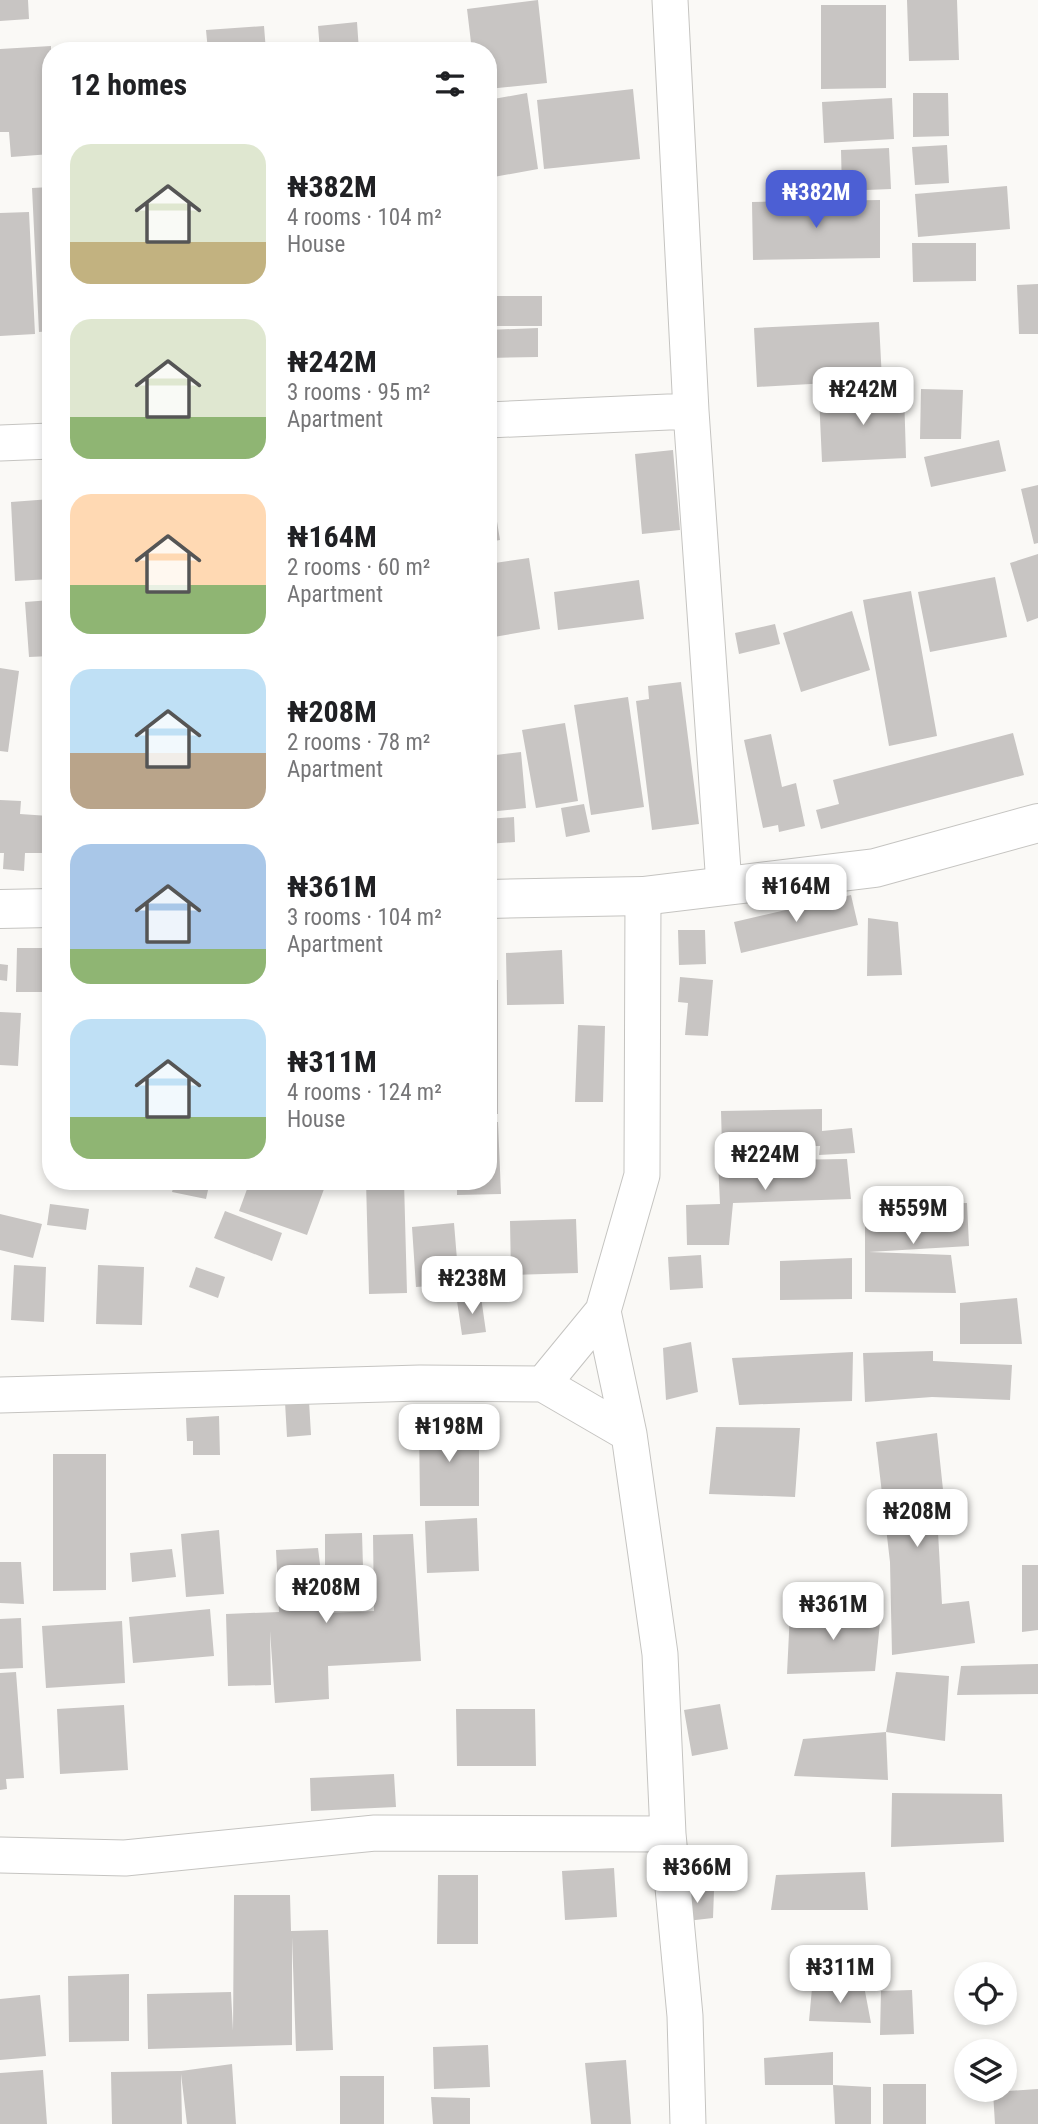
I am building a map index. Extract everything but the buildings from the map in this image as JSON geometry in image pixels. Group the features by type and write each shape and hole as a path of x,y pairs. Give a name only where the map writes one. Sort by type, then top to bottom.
{"street":[{"path":"670,0 691,411 724,885"},
{"path":"497,420 691,411"},
{"path":"0,443 42,441"},
{"path":"497,899 643,896 876,868 1038,823"},
{"path":"543,1384 603,1311 642,1175 643,896"},
{"path":"0,909 42,908"},
{"path":"603,1311 629,1434 660,1654 668,1834 685,2016 688,2124"},
{"path":"0,1395 420,1383 543,1384 629,1434"},
{"path":"0,1855 125,1858 375,1833 668,1834"}]}
